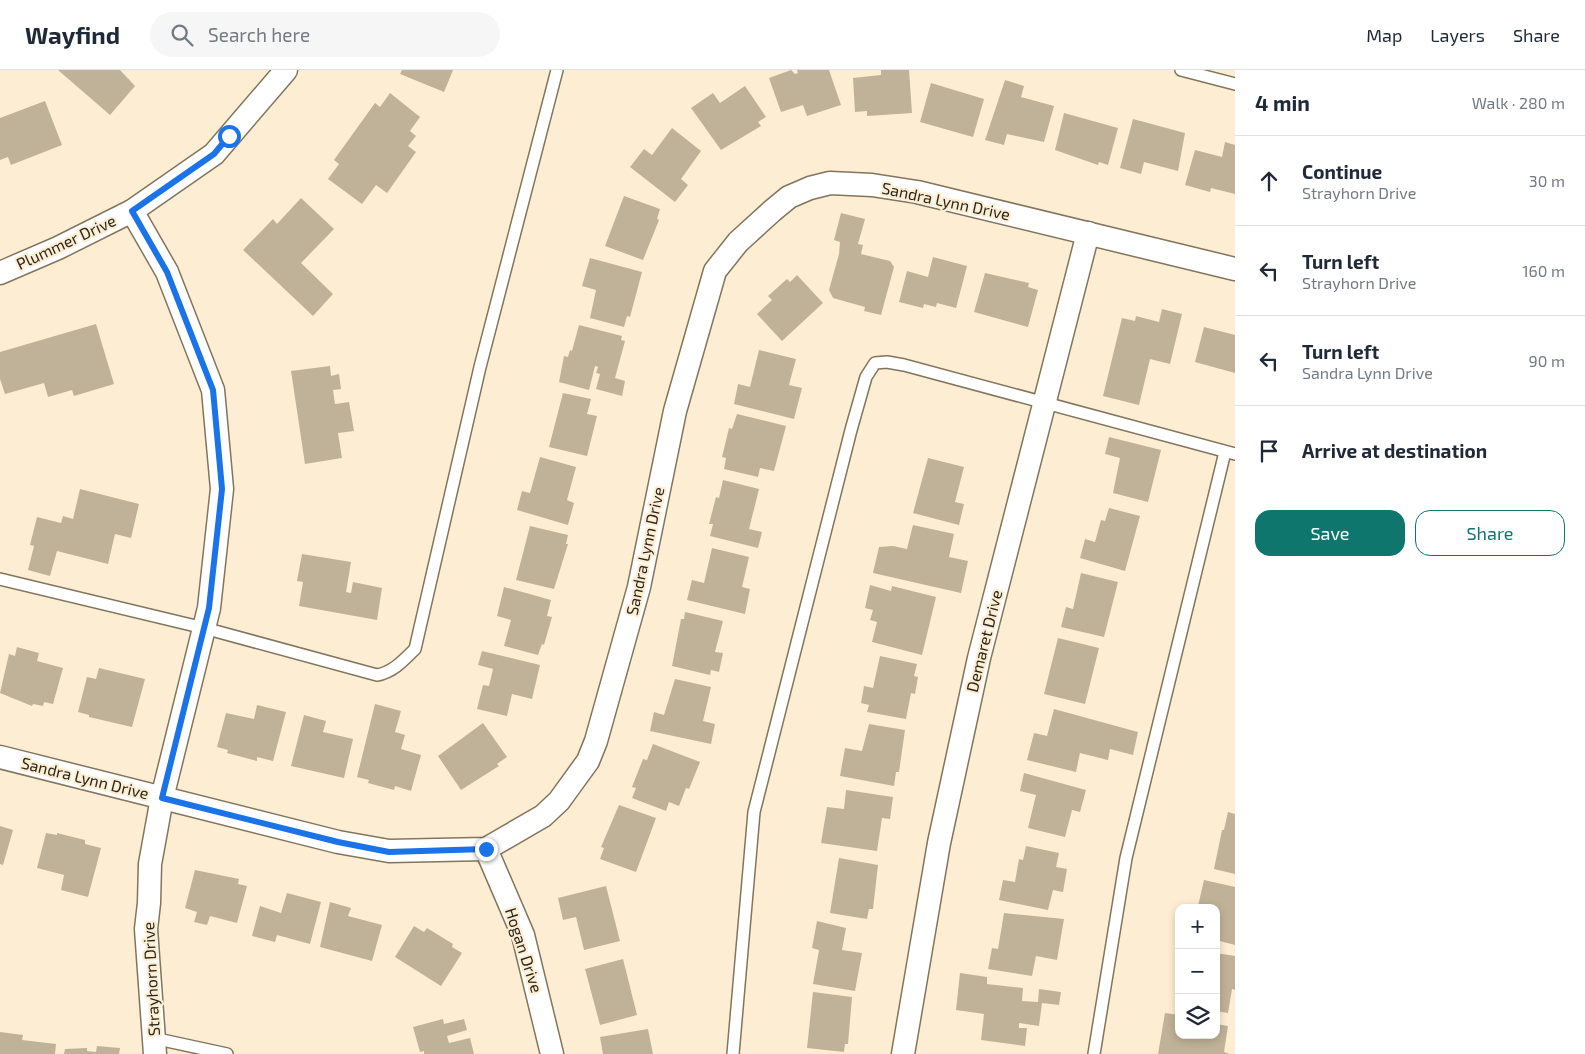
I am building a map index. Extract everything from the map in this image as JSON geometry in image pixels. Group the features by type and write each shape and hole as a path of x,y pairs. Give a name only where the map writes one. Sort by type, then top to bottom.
{"street":[{"path":"132,211 214,154 286,70"},
{"name":"Sandra Lynn Drive","path":"0,757 338,842 389,852 486,849 543,816 560,801 588,761 596,741 639,587 674,411 715,271 738,242 789,197 810,188 830,183 872,185 917,192 1235,269"},
{"name":"Plummer Drive","path":"0,273 58,248 132,211"},
{"name":"Strayhorn Drive","path":"132,211 167,272 213,390 222,489 209,608 162,798 150,864 146,929 154,1046"},
{"name":"Demaret Drive","path":"903,1054 938,843 979,658 1088,233"},
{"name":"Hogan Drive","path":"486,849 523,935 552,1054"}],"lane":[{"path":"0,579 204,628 376,675 388,673 415,649 480,367 557,70"},
{"path":"1181,70 1235,84"},
{"path":"733,1054 754,812 866,378 876,364 887,362 1044,402 1230,453 1126,858 1094,1054"},
{"path":"154,1046 227,1054"}],"building":[{"path":"58,70 120,70 135,86 110,115"},
{"path":"402,70 453,70 444,92 400,74"},
{"path":"791,70 795,74 798,73 797,70 829,70 841,105 807,116 803,105 781,112 769,78"},
{"path":"881,70 909,70 912,113 867,116 867,111 855,112 853,78 881,75"},
{"path":"1005,80 1024,86 1021,97 1054,106 1044,142 1007,134 1004,145 985,140"},
{"path":"931,83 984,99 973,137 920,122"},
{"path":"745,86 766,117 758,122 761,126 721,150 691,108 713,93 720,103"},
{"path":"390,93 420,117 410,131 416,136 408,146 416,152 387,193 376,185 362,204 328,179 339,164 334,160 375,103 380,107"},
{"path":"45,101 62,145 11,165 8,157 0,160 0,118"},
{"path":"1064,113 1118,128 1108,165 1099,162 1098,165 1055,150"},
{"path":"1133,119 1185,133 1178,171 1144,162 1141,174 1120,168"},
{"path":"672,128 701,151 681,179 688,185 675,202 630,167 644,149 652,155"},
{"path":"1225,142 1235,145 1235,194 1211,188 1210,192 1185,185 1195,150 1222,157"},
{"path":"624,196 660,209 657,219 659,220 643,260 605,246"},
{"path":"301,198 334,229 301,263 333,294 313,316 243,250 273,219 277,224"},
{"path":"841,213 865,219 858,244 863,245 861,254 890,261 894,267 881,315 864,311 865,307 833,298 829,290 839,254 840,242 834,240"},
{"path":"933,257 967,266 956,308 937,303 936,307 924,304 923,308 899,302 907,271 928,277"},
{"path":"590,258 642,272 630,317 627,316 624,327 590,318 596,290 582,286"},
{"path":"985,273 1029,283 1028,287 1038,290 1028,327 974,312"},
{"path":"797,275 823,303 782,341 757,314 772,300 768,296 787,279 790,282"},
{"path":"1162,309 1182,314 1170,364 1150,359 1139,405 1103,396 1122,318 1135,321 1136,316 1159,322"},
{"path":"96,324 114,384 74,396 72,390 48,397 44,383 5,394 0,379 0,352"},
{"path":"579,325 622,336 621,340 625,341 615,378 625,381 622,396 596,389 600,374 596,373 598,367 595,366 589,390 559,382 564,356 568,357 570,350 572,351"},
{"path":"1204,327 1235,335 1235,373 1195,362"},
{"path":"759,350 796,359 789,385 802,388 794,419 734,404 738,384 750,387"},
{"path":"330,366 331,376 339,374 341,389 333,390 335,404 349,402 354,431 338,433 342,458 305,464 291,371"},
{"path":"563,393 591,399 587,414 597,416 587,456 549,447"},
{"path":"737,414 786,426 774,471 760,468 758,477 724,469 726,458 722,457 729,428 732,429"},
{"path":"1109,437 1161,450 1148,502 1113,493 1120,458 1105,454"},
{"path":"540,457 576,467 567,500 574,503 568,525 517,510 522,491 530,493"},
{"path":"928,458 964,467 955,502 964,504 959,525 913,513"},
{"path":"723,480 759,489 749,529 762,532 758,548 710,536 713,524 709,524 716,497 719,498"},
{"path":"80,489 139,504 131,538 115,534 108,564 57,551 50,576 28,570 34,546 30,545 37,517 61,523 63,516 73,519"},
{"path":"1109,508 1140,516 1125,571 1080,558 1085,539 1095,542 1101,520 1105,521"},
{"path":"913,525 954,534 949,557 968,561 961,593 873,573 879,547 893,546 907,549"},
{"path":"530,526 568,535 566,544 568,544 554,589 516,580"},
{"path":"712,548 749,557 742,587 750,589 745,614 687,600 692,580 704,583"},
{"path":"302,554 351,562 346,592 351,593 353,582 382,588 377,620 299,606 303,582 297,581"},
{"path":"1081,573 1118,582 1104,637 1061,627 1066,607 1073,609"},
{"path":"870,585 891,591 892,586 936,597 922,655 872,642 877,622 870,620 873,610 865,608"},
{"path":"504,587 551,600 547,616 552,617 544,645 542,644 538,655 504,646 511,620 497,616"},
{"path":"685,612 723,621 715,652 723,653 719,672 711,670 710,675 672,666 681,619 684,619"},
{"path":"1058,638 1099,648 1085,704 1044,694"},
{"path":"17,647 39,653 37,661 63,668 53,704 44,702 43,706 33,704 32,706 0,693 9,654 15,656"},
{"path":"482,651 540,665 532,699 512,694 507,716 477,709 483,685 489,686 493,669 478,665"},
{"path":"880,656 917,664 914,676 918,677 915,694 911,693 906,719 867,712 869,705 861,703 864,686 873,688"},
{"path":"99,668 145,679 132,727 89,717 89,715 78,712 87,677 96,679"},
{"path":"675,679 711,687 703,721 715,724 711,744 650,731 654,712 664,715"},
{"path":"375,704 401,711 395,732 405,735 401,749 421,755 411,791 395,786 394,790 368,783 369,780 357,777"},
{"path":"257,705 286,712 273,761 257,757 257,761 227,753 228,750 217,747 226,713 254,719"},
{"path":"1054,709 1138,732 1133,755 1110,749 1108,760 1080,753 1076,772 1027,760 1034,733 1047,736"},
{"path":"304,715 326,721 323,732 353,739 344,778 291,766"},
{"path":"483,723 507,757 497,764 499,766 461,790 438,756"},
{"path":"869,724 905,730 899,772 896,772 894,786 840,776 845,748 862,751"},
{"path":"653,744 700,762 689,789 686,788 679,806 669,802 666,811 632,798 636,788 632,787 643,759 647,760"},
{"path":"1024,773 1086,790 1080,812 1072,810 1065,837 1028,828 1036,795 1020,791"},
{"path":"846,790 893,797 890,819 882,818 877,851 821,843 827,807 844,809"},
{"path":"619,805 656,818 636,872 600,859 604,848 601,847"},
{"path":"1228,812 1235,814 1235,874 1214,869 1222,830 1224,830"},
{"path":"0,826 13,830 3,865 0,864"},
{"path":"46,833 57,835 57,833 85,840 85,844 101,848 88,897 61,890 64,875 37,868"},
{"path":"1026,846 1059,853 1056,867 1067,869 1063,892 1053,890 1048,910 999,900 1003,880 1015,882 1019,859 1023,860"},
{"path":"839,858 878,865 873,909 869,909 867,919 830,913"},
{"path":"195,870 239,879 238,884 247,886 237,923 210,916 207,925 194,922 197,912 185,908"},
{"path":"1204,880 1235,887 1235,945 1220,941 1220,904 1198,904"},
{"path":"606,886 620,941 584,950 576,917 563,920 558,898"},
{"path":"287,893 321,902 310,944 277,935 275,942 252,936 260,906 281,913"},
{"path":"330,902 351,908 348,916 382,925 372,961 320,947"},
{"path":"1004,913 1064,919 1057,960 1036,956 1032,976 988,969 992,948 998,949"},
{"path":"817,921 846,928 842,950 862,953 855,991 813,984 819,950 812,948"},
{"path":"414,926 424,932 427,928 453,944 452,947 462,953 441,986 395,957"},
{"path":"1220,954 1235,956 1235,990 1232,989 1228,1013 1220,1012"},
{"path":"623,959 637,1015 600,1025 585,969"},
{"path":"960,973 987,977 987,984 1023,988 1022,1001 1038,1002 1039,989 1061,992 1059,1005 1042,1003 1039,1026 1019,1023 1019,1028 1027,1028 1025,1046 981,1040 984,1014 956,1010"},
{"path":"813,992 852,997 848,1044 845,1044 844,1052 807,1048"},
{"path":"1165,1013 1175,1014 1175,1039 1220,1039 1220,1025 1228,1026 1224,1052 1230,1054 1158,1054"},
{"path":"443,1019 444,1024 464,1019 467,1030 447,1036 449,1043 470,1038 474,1054 424,1054 424,1051 420,1052 413,1027"},
{"path":"648,1029 653,1054 603,1054 600,1037"},
{"path":"0,1032 23,1035 22,1040 56,1044 55,1054 0,1054"},
{"path":"97,1046 120,1048 119,1054 64,1054 65,1049 87,1048 87,1051 96,1052"}],"route":[{"path":"229,136 214,154 132,211 167,272 213,390 222,489 209,608 162,798 338,842 389,852 486,849"}]}
